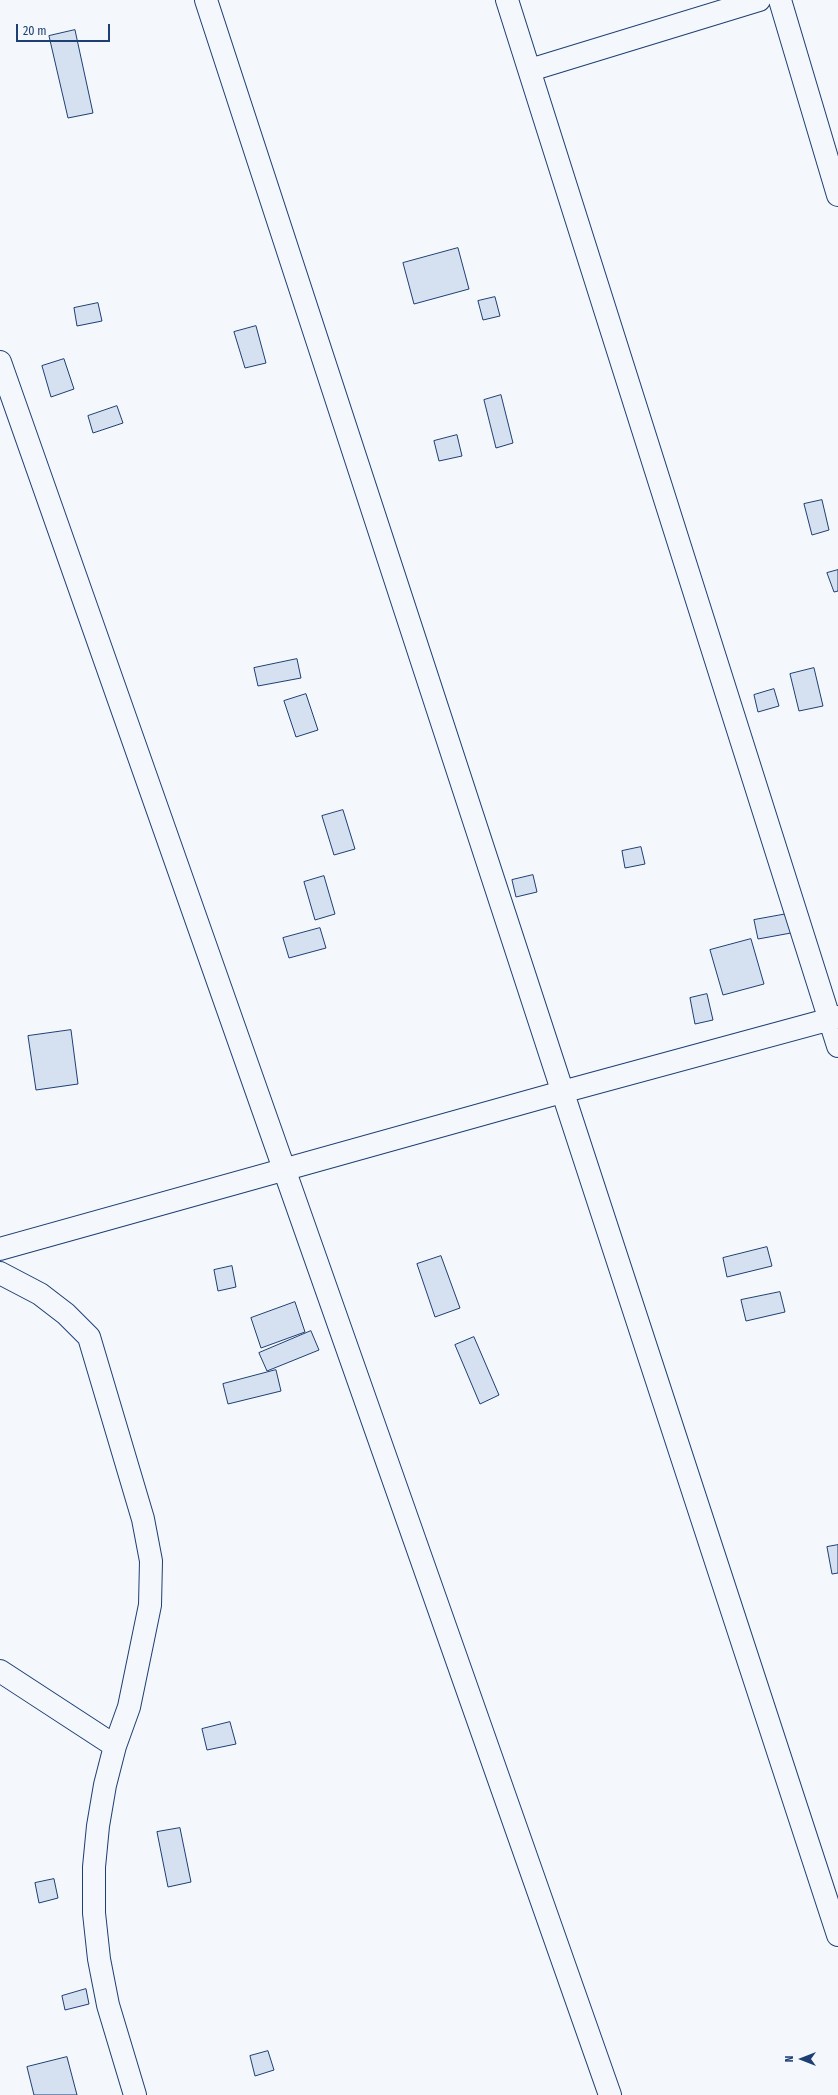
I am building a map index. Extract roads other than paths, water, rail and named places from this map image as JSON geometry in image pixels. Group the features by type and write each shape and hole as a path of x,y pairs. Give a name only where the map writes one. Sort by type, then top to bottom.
{"street":[{"path":"206,0 838,1935"},
{"path":"507,0 834,1018 838,1046"},
{"path":"530,70 759,0"},
{"path":"780,0 838,195"},
{"path":"0,362 610,2095"},
{"path":"0,1249 562,1092 834,1018"},
{"path":"0,1273 40,1294 66,1314 89,1337 143,1519 151,1561 150,1605 129,1707 115,1746 105,1786 98,1826 94,1867 94,1913 99,1959 108,2005 135,2095"},
{"path":"0,1671 115,1746"}]}
